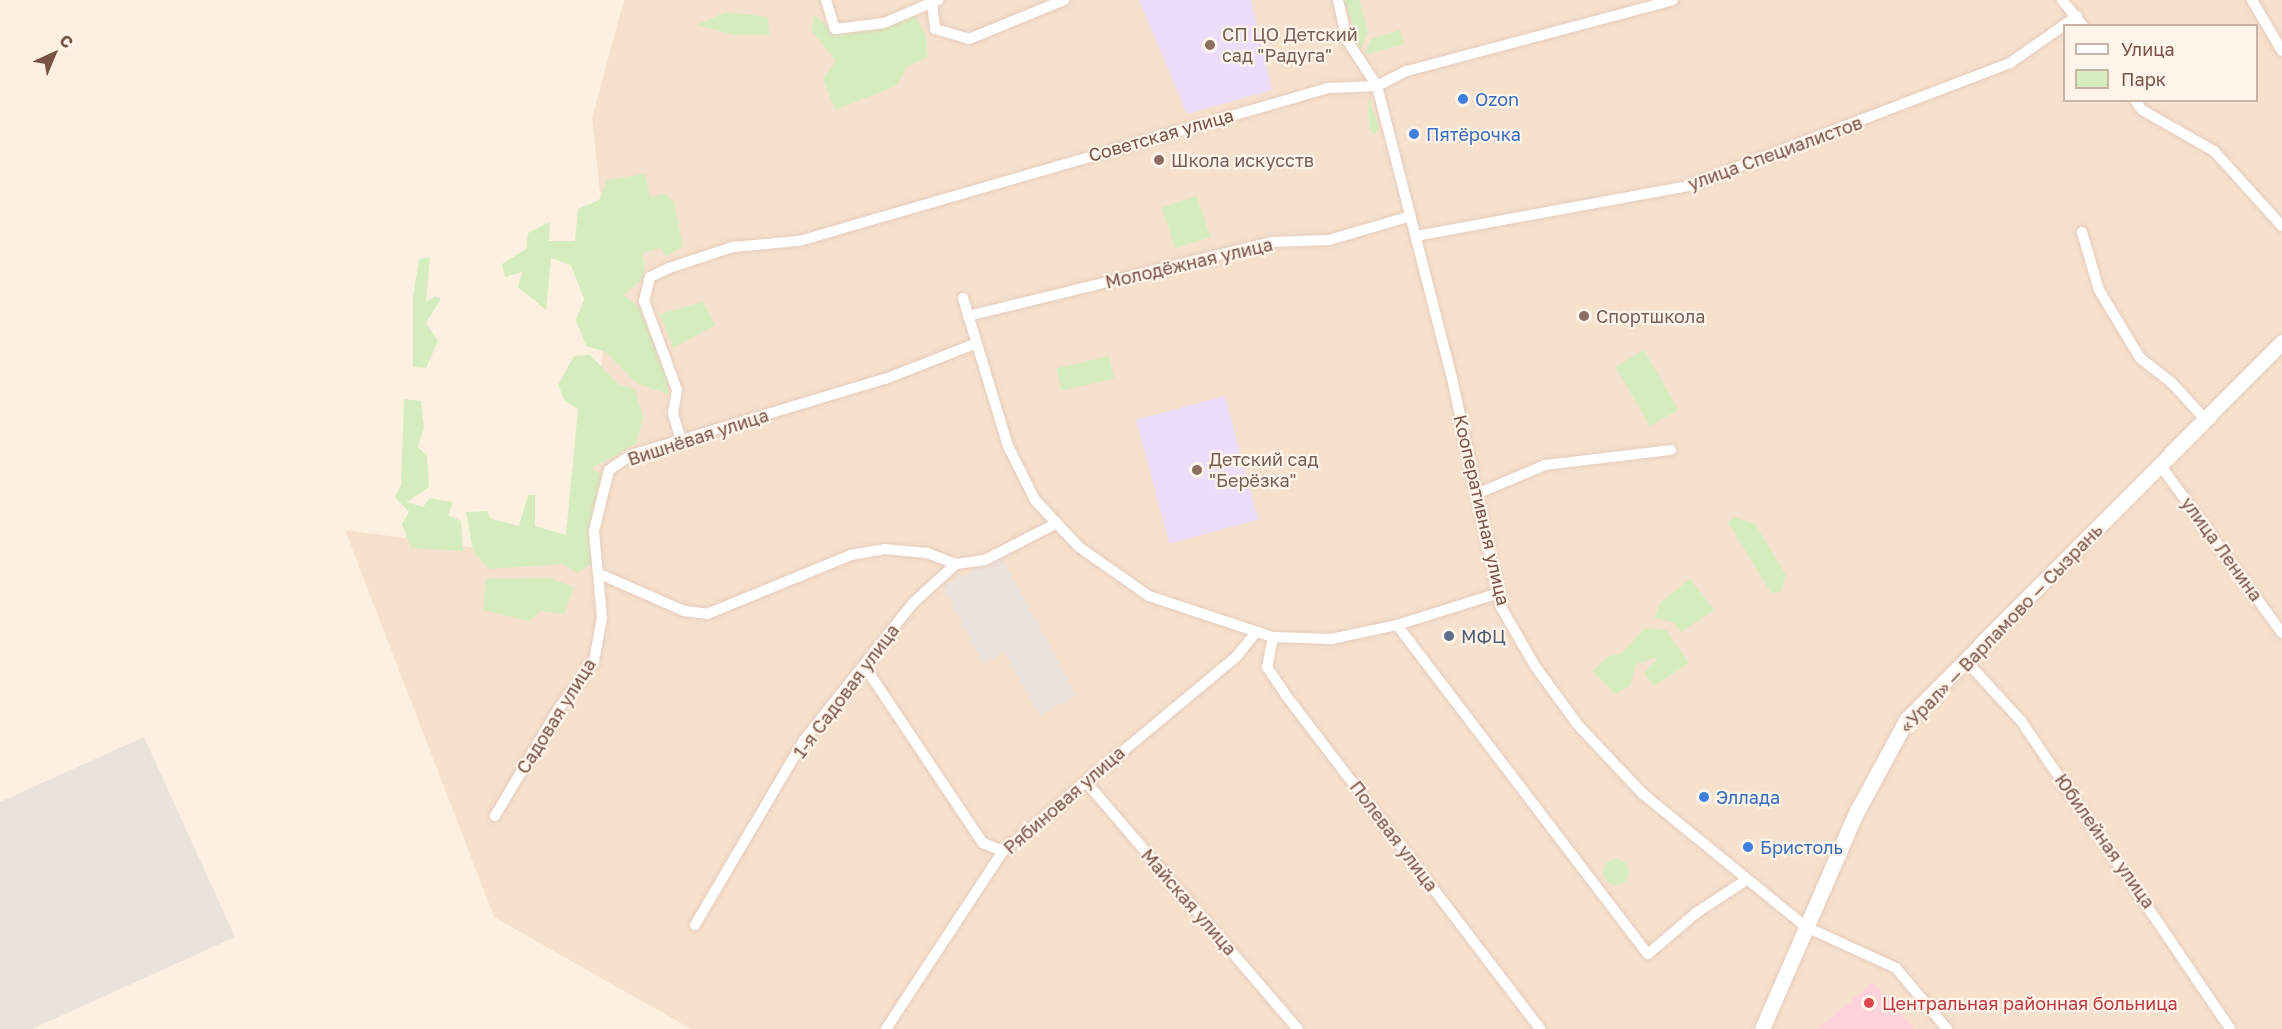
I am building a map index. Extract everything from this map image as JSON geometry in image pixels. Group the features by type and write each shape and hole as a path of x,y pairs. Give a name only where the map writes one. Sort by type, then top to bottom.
{"main road":[{"name":"«Урал» — Варламово — Сызрань","path":"1762,1029 1886,749 1907,719 2282,342"}],"street":[{"path":"826,0 835,29 884,23 935,1 935,29 969,39 1064,0"},
{"name":"Кооперативная улица","path":"1338,0 1347,40 1377,86 1479,493 1499,592 1535,666 1578,724 1642,794 1806,927 1896,968 1947,1029"},
{"name":"Советская улица","path":"681,440 673,413 677,390 644,301 650,277 733,247 799,241 1328,88 1377,86 1407,71 1673,0"},
{"path":"2062,0 2080,21"},
{"path":"2252,0 2282,51"},
{"name":"улица Специалистов","path":"1416,236 1688,186 2010,63 2063,31"},
{"path":"2136,102 2142,110 2214,152 2282,226"},
{"name":"Молодёжная улица","path":"968,316 1271,242 1329,240 1411,216"},
{"path":"2082,232 2099,290 2140,358 2171,382 2205,420"},
{"path":"963,298 975,344 1008,446 1035,500 1079,547 1149,596 1273,638 1331,639 1397,625 1499,592"},
{"name":"Вишнёвая улица","path":"602,575 594,531 609,470 631,455 885,379 975,344"},
{"path":"1479,493 1545,465 1671,450"},
{"name":"улица Ленина","path":"2161,466 2282,633"},
{"path":"602,575 684,611 707,614 851,555 905,551 956,564 985,560 1057,523"},
{"name":"1-я Садовая улица","path":"695,925 804,740 913,603 956,564"},
{"name":"Садовая улица","path":"495,816 557,711 594,661 602,575"},
{"path":"1397,625 1648,954 1696,913 1746,880"},
{"name":"Рябиновая улица","path":"886,1029 1003,851 1236,657 1256,632"},
{"name":"Полевая улица","path":"1273,638 1267,667 1540,1029"},
{"name":"Юбилейная улица","path":"1966,662 2021,721 2230,1029"},
{"path":"864,667 983,843 1003,851"},
{"name":"Майская улица","path":"1086,782 1295,1026"}],"shaded area":[{"path":"624,0 2282,0 2282,1029 691,1029 494,917 345,530 581,562 610,283 592,118"},
{"name":"СП ЦО Детский сад \"Радуга\"","path":"1139,0 1251,0 1272,90 1187,114"},
{"name":"Детский сад \"Берёзка\"","path":"1225,396 1258,520 1169,543 1136,420"},
{"path":"1001,556 1076,695 1040,715 1004,652 983,664 943,586"},
{"path":"144,737 235,937 32,1029 0,1029 0,802"},
{"name":"Центральная районная больница","path":"1873,982 1914,1029 1816,1029 1822,1025"}],"green space":[{"path":"1345,0 1359,0 1368,31 1360,53"},
{"path":"726,12 768,17 769,35 734,35 696,25"},
{"path":"914,14 925,33 928,57 908,66 896,86 835,110 823,79 836,61 812,31 814,15 832,29 879,30"},
{"path":"1400,30 1404,44 1365,55 1371,39"},
{"path":"1368,96 1379,126 1375,135 1369,129"},
{"path":"645,174 650,197 666,194 674,202 683,247 666,256 661,248 642,253 645,269 640,282 623,295 645,311 667,371 668,394 636,383 606,352 586,346 576,320 584,299 571,265 551,258 546,310 518,287 522,272 505,277 502,264 526,249 528,233 550,222 549,241 575,241 578,209 599,200 607,180"},
{"path":"1197,196 1210,237 1175,248 1162,207"},
{"path":"430,257 426,302 435,296 441,299 426,323 438,341 426,368 413,367 413,297 419,259"},
{"path":"703,302 715,325 673,348 660,314"},
{"path":"1644,350 1678,410 1650,426 1615,366"},
{"path":"590,355 619,385 635,389 643,418 636,444 592,468 601,474 589,534 595,561 578,573 563,564 488,569 473,551 466,512 487,511 491,519 519,526 528,495 535,495 535,526 566,535 578,409 565,401 558,385 574,356"},
{"path":"1109,356 1114,378 1062,391 1056,368"},
{"path":"404,399 421,401 424,428 418,447 427,456 429,487 407,502 423,507 430,498 453,502 448,515 461,521 463,551 411,548 402,524 409,512 395,497 401,485"},
{"path":"1734,517 1755,524 1786,575 1781,592 1771,593 1728,522"},
{"path":"549,578 574,587 564,614 541,611 529,621 483,610 486,579"},
{"path":"1690,579 1714,610 1681,632 1673,622 1654,618 1661,602"},
{"path":"1645,628 1666,630 1689,663 1654,686 1644,673 1658,657 1636,664 1630,686 1615,694 1592,671 1609,656 1621,654"},
{"path":"1616,859 1625,863 1629,872 1625,881 1616,885 1607,881 1603,872 1607,863"}],"place":[{"name":"СП ЦО Детский сад \"Радуга\"","path":"1210,45"},
{"name":"Ozon","path":"1463,99"},
{"name":"Пятёрочка","path":"1414,134"},
{"name":"Школа искусств","path":"1159,160"},
{"name":"Спортшкола","path":"1584,316"},
{"name":"Детский сад \"Берёзка\"","path":"1197,470"},
{"name":"МФЦ","path":"1449,636"},
{"name":"Эллада","path":"1704,797"},
{"name":"Бристоль","path":"1748,847"},
{"name":"Центральная районная больница","path":"1869,1003"}]}
